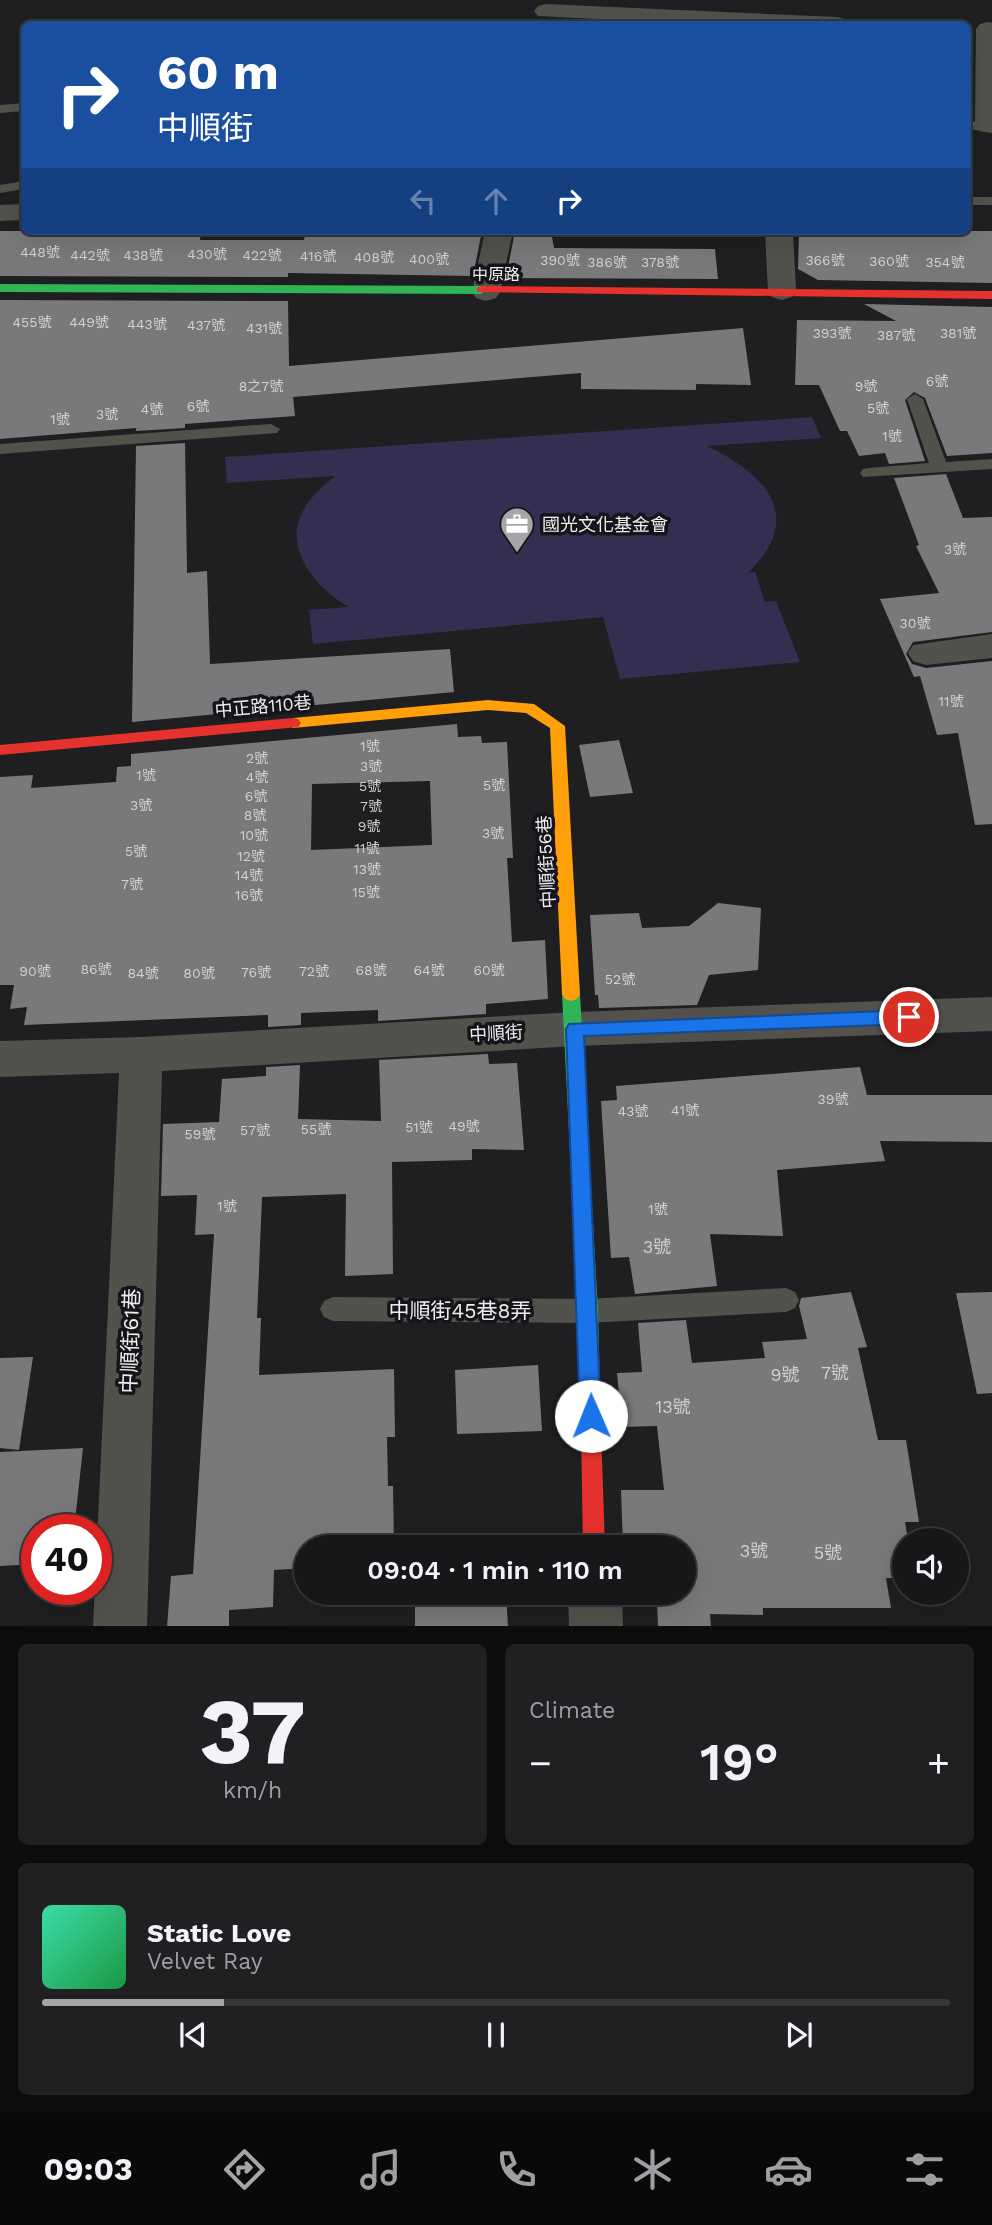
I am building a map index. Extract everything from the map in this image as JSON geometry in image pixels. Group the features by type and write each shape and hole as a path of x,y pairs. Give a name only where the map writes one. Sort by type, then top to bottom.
{"street":[{"path":"544,12 783,16 817,21"},
{"path":"983,29 983,126"},
{"path":"0,213 21,212"},
{"path":"486,292 498,235"},
{"path":"779,235 782,290"},
{"name":"中原路","path":"0,289 486,292 782,290 992,295"},
{"path":"926,653 992,646"},
{"name":"中正路110巷","path":"0,750 488,705 529,708"},
{"name":"中順街56巷","path":"529,708 557,726 575,1029"},
{"name":"中順街","path":"0,1059 141,1055 575,1029 992,1014"},
{"path":"575,1029 588,1311 594,1535"},
{"name":"中順街61巷","path":"120,1626 141,1055"},
{"path":"595,1605 596,1626"}],"lane":[{"path":"0,109 21,107"},
{"path":"0,189 21,186"},
{"path":"971,201 992,201"},
{"path":"915,399 939,468"},
{"path":"0,449 271,429"},
{"path":"869,472 992,464"},
{"name":"中順街45巷8弄","path":"333,1309 588,1311 786,1300"}],"shaded area":[{"path":"812,417 821,438 707,446 746,470 761,484 771,499 776,516 774,533 765,553 748,573 755,572 765,602 776,601 800,662 620,679 603,617 313,644 309,610 349,607 315,580 307,568 300,555 297,527 305,507 335,476 227,483 225,457"}],"building":[{"path":"0,231 21,231 21,235 201,235 200,240 304,240 305,235 481,235 473,276 288,273 288,277 0,276"},
{"path":"971,231 992,231 992,283 818,280 798,269 799,235 971,235"},
{"path":"514,235 552,235 554,248 715,249 718,279 506,278"},
{"path":"0,300 288,301 289,366 743,328 751,385 696,384 696,390 581,389 581,373 293,397 295,416 185,424 185,428 136,431 136,428 0,439"},
{"path":"864,304 992,307 992,453 947,456 925,398 914,392 905,400 925,461 889,464 885,453 859,456 847,431 840,431 819,385 795,385 797,320 896,321"},
{"path":"185,443 187,573 207,571 210,664 450,649 454,692 132,722 136,446"},
{"path":"946,474 963,518 992,517 992,632 913,642 906,654 912,664 926,668 992,661 992,824 975,825 958,733 937,735 920,676 914,677 880,599 939,593 916,546 919,545 894,478"},
{"path":"457,724 458,737 481,736 482,743 507,742 513,858 507,858 512,942 545,940 548,999 486,1004 486,1014 378,1021 378,1010 301,1013 301,1025 268,1027 268,1015 24,1025 27,1007 10,1009 14,985 0,985 0,777 33,775 31,788 116,782 117,767 131,766 131,754","holes":["430,781 432,845 311,850 312,784"]},
{"path":"619,740 633,793 590,797 579,745"},
{"path":"718,903 761,908 758,970 709,975 697,1005 599,1008 598,995 595,995 590,915 639,913 642,928 689,926"},
{"path":"488,1054 489,1064 517,1063 524,1150 472,1149 472,1160 392,1162 393,1274 345,1276 346,1194 262,1197 257,1318 261,1318 259,1375 394,1369 395,1437 387,1437 388,1486 393,1486 394,1535 294,1535 294,1569 274,1570 273,1607 229,1610 229,1626 167,1626 171,1576 193,1574 214,1234 195,1235 197,1195 161,1196 163,1124 219,1122 222,1079 266,1076 266,1067 300,1065 298,1119 381,1121 379,1060"},
{"path":"860,1067 867,1095 992,1095 992,1142 880,1141 885,1161 777,1170 783,1236 710,1234 717,1286 635,1294 629,1257 611,1258 601,1101 617,1100 616,1086"},
{"path":"851,1292 867,1347 858,1348 878,1440 906,1440 919,1522 905,1522 906,1528 892,1528 892,1578 886,1578 891,1608 763,1608 763,1615 710,1614 711,1626 658,1626 657,1605 696,1605 696,1535 623,1535 621,1490 664,1490 657,1426 622,1427 617,1373 642,1372 638,1323 686,1320 692,1363 765,1358 762,1342 807,1339 799,1306 801,1298"},
{"path":"992,1292 992,1393 977,1394 956,1293"},
{"path":"33,1357 19,1450 0,1448 0,1358"},
{"path":"538,1365 542,1431 457,1434 455,1370"},
{"path":"83,1448 76,1514 21,1514 21,1565 0,1566 0,1452"},
{"path":"415,1605 507,1605 508,1626 415,1626"}],"traffic: fast":[{"path":"0,288 481,290"},
{"path":"571,994 588,1311 591,1429"}],"traffic: slow":[{"path":"293,723 488,705 529,708 557,726 571,994"}],"traffic: jam":[{"path":"481,290 992,295"},
{"path":"0,750 293,723"},
{"path":"591,1429 594,1535"}],"place":[{"name":"國光文化基金會","path":"517,554"}],"route":[{"path":"591,1416 575,1029 909,1017"}]}
